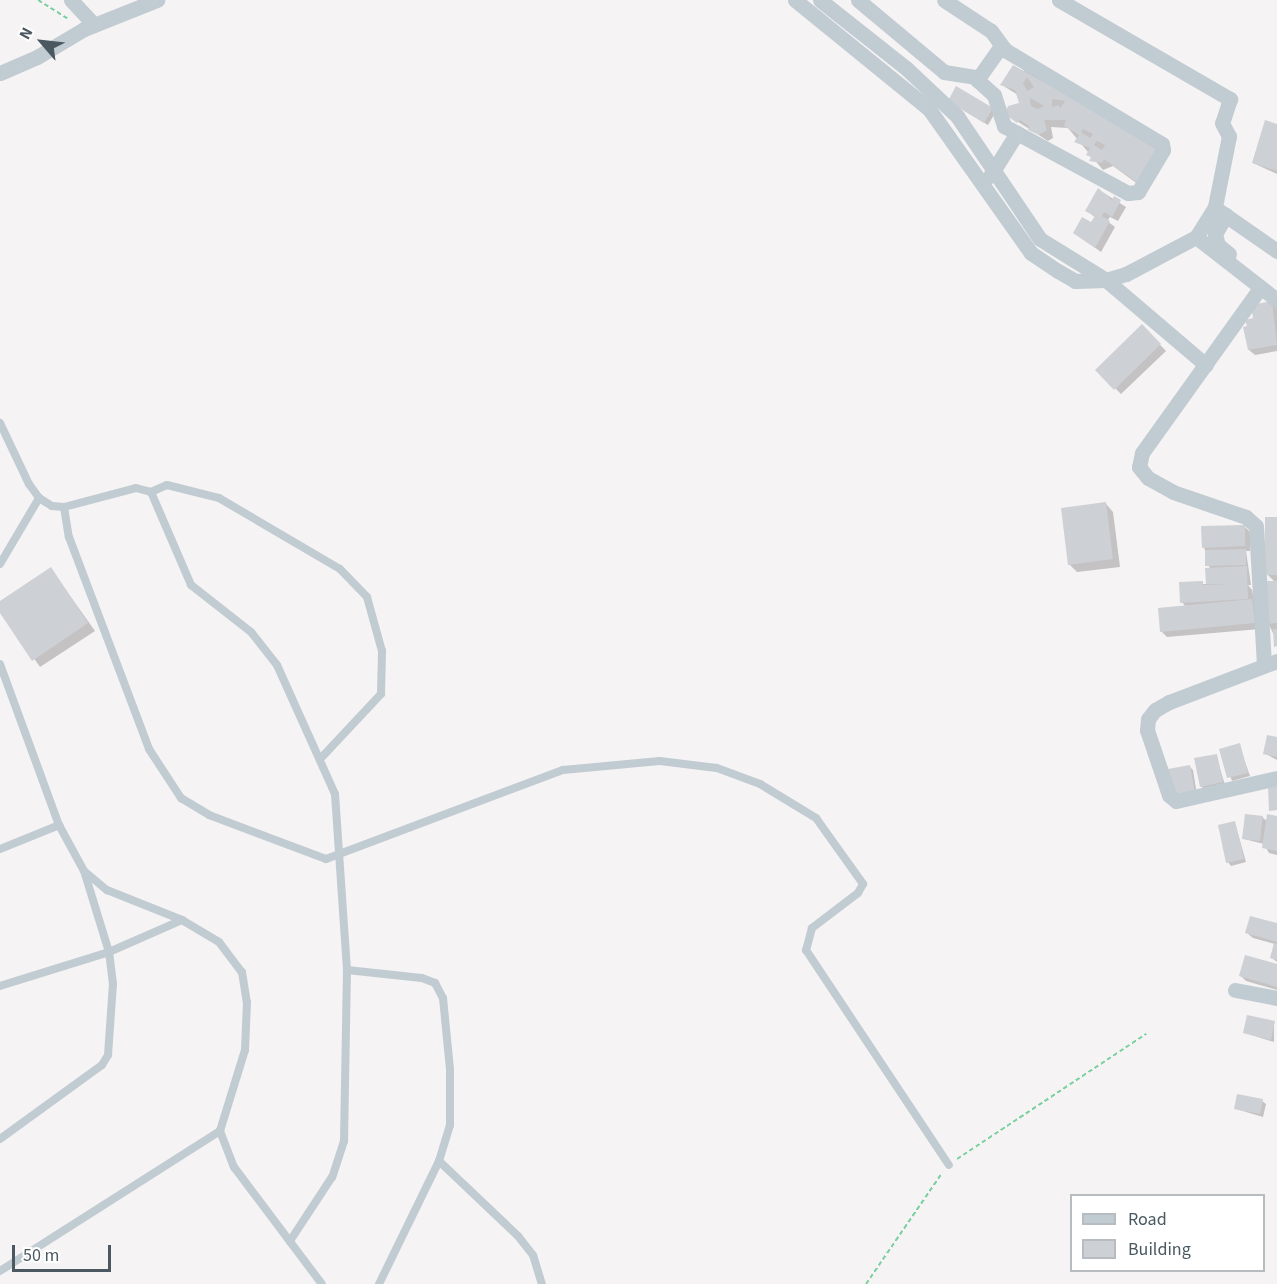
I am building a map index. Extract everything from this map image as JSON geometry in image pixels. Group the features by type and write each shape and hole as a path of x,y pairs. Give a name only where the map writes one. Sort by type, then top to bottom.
{"street":[{"path":"71,0 89,27"},
{"path":"0,72 37,57 89,27 157,0"},
{"path":"795,0 815,4 907,69 957,116 995,169 1020,214 1040,239 1106,280 1206,365"},
{"path":"858,0 944,72 964,74 977,80 993,95 999,121 1128,193 1138,192 1162,150 1162,144 1001,46 991,31 944,0"},
{"path":"1059,0 1230,99 1222,123 1229,135 1215,234 1218,245 1277,295"},
{"path":"815,4 929,109 984,183 1031,253 1076,281 1106,280 1133,271 1196,237 1220,211"},
{"path":"977,80 1001,46"},
{"path":"984,183 1017,133"},
{"path":"1220,211 1277,251"},
{"path":"1196,237 1260,288 1277,295"},
{"path":"1260,288 1142,453 1139,467 1148,478 1173,492 1245,517 1256,526 1271,663 1169,702 1155,710 1148,719 1147,730 1169,795 1176,801 1277,778"},
{"path":"1235,990 1277,998"}],"lane":[{"path":"0,423 39,498 64,507 136,488 152,492 167,485 219,498 340,569 367,597 382,651 381,694 322,757"},
{"path":"152,492 185,576 197,592 251,632 266,648 322,757 335,794 347,970 344,1141 332,1177 290,1240"},
{"path":"0,564 39,498"},
{"path":"64,507 69,537 148,748 171,786 182,798 209,815 318,859 338,855 563,770 660,761 717,768 760,784 816,818 858,873 863,884 858,893 812,928 806,950 949,1164"},
{"path":"0,664 59,825 84,871 109,952 113,984 108,1055 102,1065 0,1139"},
{"path":"0,849 59,825"},
{"path":"84,871 107,890 182,920 225,949 246,986 245,1050 220,1131 234,1167 322,1284"},
{"path":"0,986 109,952 182,920"},
{"path":"347,970 422,978 440,989 452,1102 450,1125 439,1161 379,1284"},
{"path":"0,1271 220,1131"},
{"path":"439,1161 518,1236 533,1255 542,1284"}],"path":[{"path":"38,0 89,27"},
{"path":"866,1284 927,1190 949,1164 1146,1034"}],"building":[{"path":"1013,65 1159,146 1138,183 1104,159 1102,163 1089,161 1091,157 1086,155 1090,148 1074,142 1079,135 1064,126 1066,120 1044,120 1047,130 1039,135 1028,130 1029,126 1020,120 1017,123 1005,114 1008,106 1019,103 1015,90 1000,85","holes":["1027,77 1034,87 1027,91 1023,83","1030,98 1044,106 1037,109 1031,106","1052,99 1065,101 1060,109 1059,105 1052,107","1083,129 1093,134 1090,138 1081,132","1097,141 1105,145 1102,150 1094,145"]},
{"path":"956,86 993,108 984,123 948,101"},
{"path":"1265,120 1277,124 1277,171 1252,163"},
{"path":"1098,188 1112,200 1114,196 1121,200 1112,217 1104,212 1102,216 1110,221 1095,248 1073,233 1082,217 1091,222 1095,216 1085,211"},
{"path":"1272,301 1277,345 1248,350 1243,327 1247,326 1245,320 1253,318 1251,305"},
{"path":"1142,324 1161,344 1114,390 1095,370"},
{"path":"1106,502 1113,559 1068,565 1061,508"},
{"path":"1265,517 1277,517 1277,575 1265,575"},
{"path":"1245,525 1245,546 1202,548 1201,526"},
{"path":"1246,549 1246,565 1205,566 1205,550"},
{"path":"1247,566 1248,599 1180,603 1179,582 1203,581 1203,585 1230,584 1206,584 1205,568"},
{"path":"51,567 88,623 32,661 0,613 0,601"},
{"path":"1265,581 1277,581 1277,623 1267,624"},
{"path":"1252,599 1255,623 1160,632 1158,608"},
{"path":"1273,629 1277,629 1277,646 1274,647"},
{"path":"1267,735 1277,737 1277,757 1263,754"},
{"path":"1240,743 1248,773 1227,778 1219,749"},
{"path":"1217,754 1223,782 1200,787 1194,758"},
{"path":"1190,765 1195,792 1173,796 1168,769"},
{"path":"1277,784 1277,810 1269,811 1268,785"},
{"path":"1245,814 1263,816 1260,841 1242,839"},
{"path":"1267,814 1277,816 1277,851 1262,848"},
{"path":"1235,821 1244,859 1226,863 1218,825"},
{"path":"1250,916 1277,923 1277,942 1245,933"},
{"path":"1274,943 1277,944 1277,960 1270,958"},
{"path":"1245,955 1277,964 1277,987 1239,976"},
{"path":"1247,1015 1275,1021 1271,1040 1243,1033"},
{"path":"1237,1094 1263,1099 1260,1114 1234,1109"}]}
